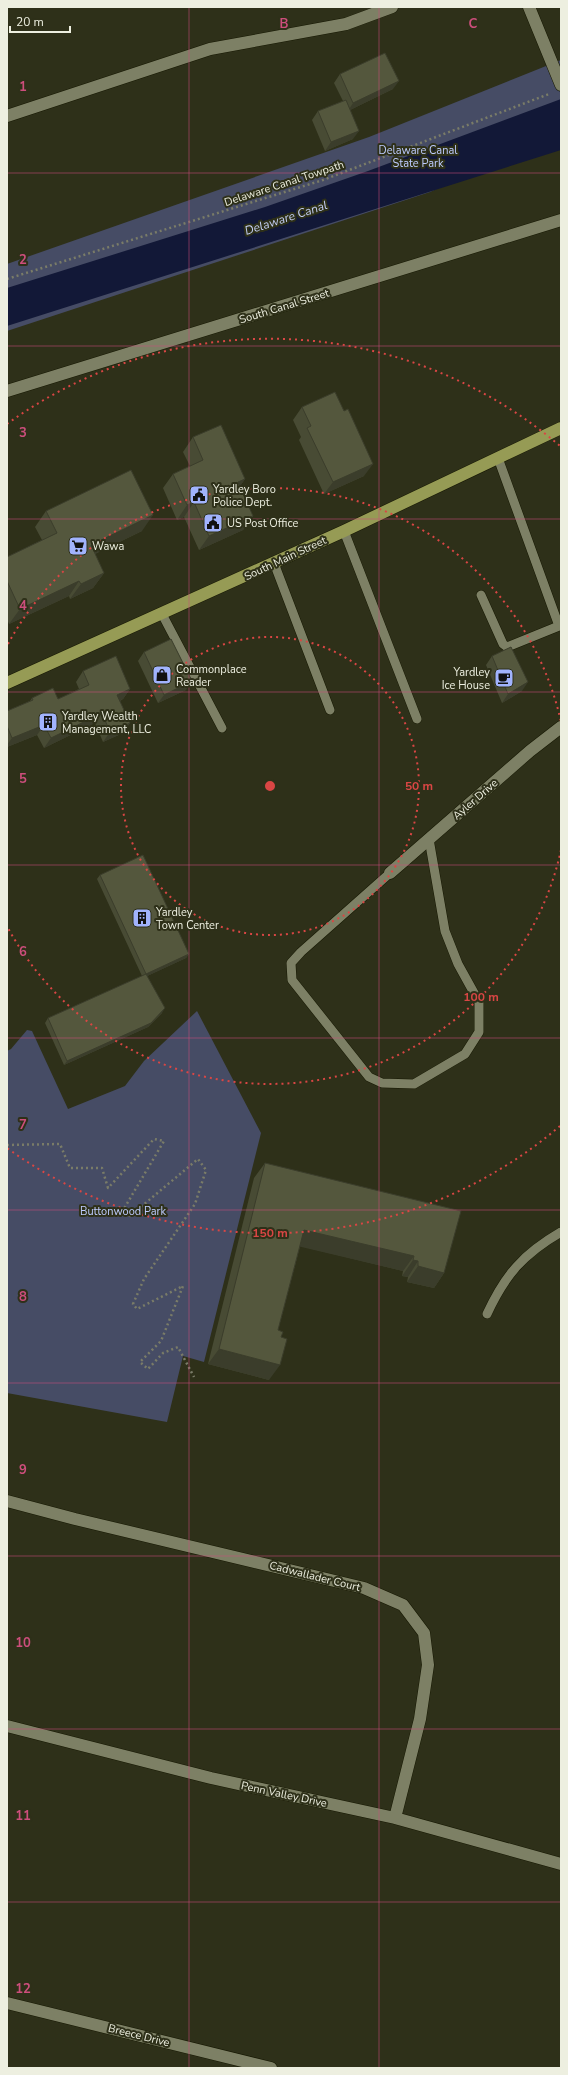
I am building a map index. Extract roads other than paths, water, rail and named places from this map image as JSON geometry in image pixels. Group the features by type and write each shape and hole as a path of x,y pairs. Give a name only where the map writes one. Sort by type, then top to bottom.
{"main road":[{"name":"South Main Street","path":"7,683 344,531 561,428"}],"street":[{"path":"7,116 210,49 346,24 392,7"},
{"path":"529,7 554,70 557,89"},
{"name":"South Canal Street","path":"7,392 561,220"},
{"name":"Ayler Drive","path":"390,873 561,726"},
{"name":"Cadwallader Court","path":"7,1501 83,1521 364,1588 403,1605 424,1633 428,1665 420,1719 395,1818"},
{"name":"Penn Valley Drive","path":"7,1726 211,1778 395,1818 561,1864"},
{"name":"Breece Drive","path":"7,2003 271,2068"}],"lane":[{"path":"481,595 503,644 507,647 560,625 498,458"},
{"path":"344,531 417,719"},
{"path":"274,563 330,710"},
{"path":"162,614 222,728"},
{"path":"390,873 301,952 291,963 292,980 369,1077 382,1083 414,1084 465,1054 479,1032 479,1002 458,964 445,931 429,839"},
{"path":"487,1314 493,1302 518,1264 538,1245 561,1232"}],"water":[{"name":"Delaware Canal","path":"561,99 561,150 7,326 7,288 265,207 368,171"}],"place":[{"name":"Yardley Boro Police Dept.","path":"199,495"},
{"name":"US Post Office","path":"213,523"},
{"name":"Wawa","path":"78,546"},
{"name":"Commonplace Reader","path":"162,675"},
{"name":"Yardley Ice House","path":"504,678"},
{"name":"Yardley Wealth Management, LLC","path":"48,722"},
{"name":"Yardley Town Center","path":"142,918"}],"park label":[{"name":"Delaware Canal State Park","path":"418,156"},
{"name":"Buttonwood Park","path":"123,1211"}]}
